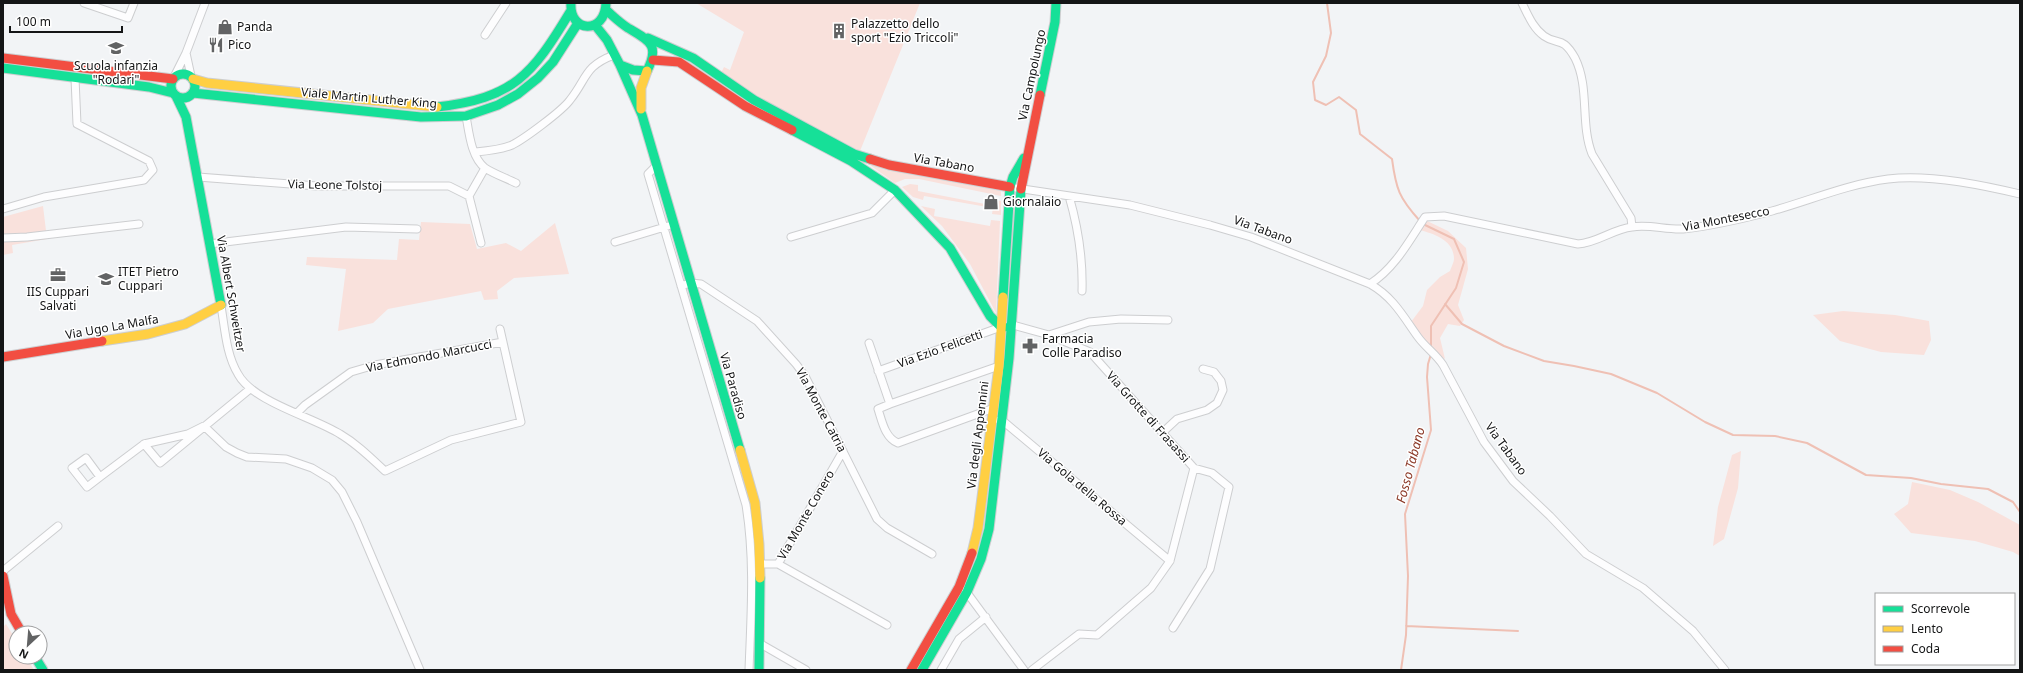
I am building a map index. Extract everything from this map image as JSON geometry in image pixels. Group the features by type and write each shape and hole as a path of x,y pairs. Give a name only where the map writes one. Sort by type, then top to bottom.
{"street":[{"path":"84,3 128,18 134,3"},
{"path":"174,94 170,84 186,53 205,3"},
{"path":"485,35 506,3"},
{"name":"Via Campolungo","path":"1021,189 1055,22 1056,3"},
{"path":"1522,3 1533,25 1539,32 1546,38 1566,44 1574,57 1582,75 1588,143 1592,154 1631,218 1632,227"},
{"path":"569,6 578,23 583,26 595,25 603,19 606,6"},
{"name":"Viale Martin Luther King","path":"3,58 173,78 180,74 208,83 434,107 460,105 480,100 515,85 536,66 569,6"},
{"name":"Via Tabano","path":"606,6 621,23 648,38 692,58 754,100 854,154 889,165 1021,189 1130,205 1210,225 1251,237 1370,284 1383,292 1402,312 1425,346 1436,356 1484,442 1513,481 1550,516 1586,554 1643,588 1693,631 1725,670"},
{"name":"Viale Martin Luther King","path":"3,68 149,87 183,98 192,94 421,117 466,116 498,105 518,94 538,78 553,62 578,23"},
{"path":"595,25 607,40 620,65 642,115"},
{"path":"642,115 641,88 653,60 653,50 648,38"},
{"path":"186,53 195,86 192,94"},
{"path":"475,152 502,149 513,145 562,109 572,99 585,75 601,60 614,55"},
{"path":"653,60 679,62 745,106 851,160 895,190 930,225 950,248 972,283 990,316 1001,327 1013,325"},
{"path":"620,65 633,70 647,71"},
{"path":"3,209 44,197 144,180 153,170 149,160 77,124 75,78"},
{"name":"Via Albert Schweitzer","path":"174,94 185,112 230,358 238,376 250,389 267,399 339,433 362,449 384,471 451,440 521,422 503,342"},
{"name":"Via Albert Schweitzer","path":"185,112 187,101 192,94"},
{"name":"Via Paradiso","path":"642,115 755,503 760,534 761,564 759,670"},
{"path":"466,116 478,161 485,168 516,183"},
{"name":"Via Campolungo","path":"1010,187 1013,177 1028,152"},
{"path":"656,166 648,174 746,505 751,534 752,563 749,670"},
{"path":"481,243 469,196 485,168"},
{"name":"Via Leone Tolstoj","path":"198,177 317,186 449,186 469,196"},
{"name":"Via Montesecco","path":"1370,284 1380,278 1392,265 1425,217 1444,216 1578,244 1587,244 1632,227 1683,229 1772,211 1828,192 1889,179 1913,178 1985,186 2020,194"},
{"name":"Via degli Appennini","path":"922,670 963,590 978,528 999,366 1010,187"},
{"name":"Via degli Appennini","path":"911,670 963,590 981,559 989,529 1003,421 1013,325 1021,189"},
{"path":"791,237 872,213 895,190"},
{"path":"1069,196 1079,239 1082,291"},
{"path":"3,238 27,237 139,224"},
{"path":"615,242 674,224"},
{"path":"209,244 346,227 417,229"},
{"path":"681,286 690,283"},
{"name":"Via Monte Catria","path":"690,283 701,284 757,321 796,364 805,376 877,519 887,528 932,554"},
{"name":"Via Ugo La Malfa","path":"3,357 148,334 185,324 221,306"},
{"path":"1049,335 1089,322 1121,319 1168,320"},
{"name":"Via Grotte di Frasassi","path":"1013,325 1049,335 1090,352 1194,468 1170,561 1151,588 1097,635 1079,634 1032,670"},
{"name":"Via Ezio Felicetti","path":"878,371 1001,327"},
{"path":"500,329 503,342"},
{"name":"Via Edmondo Marcucci","path":"297,413 304,405 351,372 374,365 503,342"},
{"path":"869,343 890,404"},
{"path":"993,413 898,443 893,441 886,433 878,409 999,366"},
{"path":"1162,433 1177,419 1207,410 1217,403 1222,390 1221,381 1214,372 1203,369"},
{"path":"144,444 160,463 250,389"},
{"name":"Via Gola della Rossa","path":"993,413 1170,561"},
{"path":"100,477 144,444 188,434 204,426"},
{"path":"204,426 226,447 237,453 247,457 286,459 312,468 332,480 342,492 357,522 420,670"},
{"name":"Via Monte Conero","path":"761,564 778,564 843,451"},
{"path":"1173,628 1210,569 1229,487 1212,473 1194,468"},
{"path":"3,571 58,526"},
{"path":"778,564 887,625"},
{"path":"3,578 11,614 17,625"},
{"path":"963,590 986,617 1024,670"},
{"path":"941,670 959,639 986,617"},
{"path":"759,643 806,670"}],"shaded area":[{"path":"696,3 920,3 860,151 775,108 721,73 724,67 730,70 744,32"},
{"path":"867,163 886,170 1001,191 1001,196 919,179 905,179 895,183"},
{"path":"910,184 918,185 918,191 985,204 987,199 1001,201 1001,215 992,214 993,208 924,196 923,200 913,197 902,187"},
{"path":"43,206 47,239 12,245 13,253 3,255 3,217"},
{"path":"921,206 935,209 934,216 990,226 991,220 1000,221 996,313 970,264 942,226"},
{"path":"1425,220 1448,231 1466,248 1468,269 1458,305 1464,320 1460,326 1448,324 1440,338 1445,359 1426,343 1411,322 1423,306 1427,290 1440,277 1450,271 1454,260 1451,247 1447,243 1437,236 1420,230"},
{"path":"421,222 470,224 477,249 506,243 521,251 555,223 569,274 514,278 497,291 498,299 484,300 481,291 388,309 373,323 338,331 346,269 306,265 307,257 397,260 399,239 419,240"},
{"path":"1843,311 1895,315 1929,321 1931,340 1924,355 1881,352 1840,341 1813,315"},
{"path":"1741,451 1738,488 1724,539 1713,546 1718,507 1732,455"},
{"path":"1912,482 1950,490 1978,502 2020,525 2020,556 2013,552 1975,541 1911,533 1894,514 1908,504"},
{"path":"6,624 8,627 8,665 31,665 34,670 3,670 3,627"}],"waterway":[{"name":"Fosso Tabano","path":"1327,3 1331,33 1326,56 1313,82 1315,100 1326,105 1339,97 1356,110 1360,134 1392,159 1395,178 1400,193 1407,206 1420,221"},
{"name":"Fosso Tabano","path":"1423,224 1454,239 1464,262 1456,288 1431,326 1431,350"},
{"path":"1445,304 1462,324 1504,346 1544,361 1611,374 1657,393 1705,422 1733,435 1775,436 1807,443 1866,475 1911,478 1941,484 1988,489 2013,502 2020,512"},
{"name":"Fosso Tabano","path":"1401,670 1406,635 1408,576 1405,514 1431,430 1427,377 1428,364 1431,354"},
{"path":"1406,626 1518,631"}],"traffic: fast":[{"path":"571,3 572,13 575,20 581,25 587,26 594,25 600,21 604,13 606,3"},
{"path":"1040,95 1055,22 1056,3"},
{"path":"595,25 607,40 620,65 633,70 647,71 653,55 651,45 647,40 619,22 606,10"},
{"path":"437,107 463,103 485,97 503,90 518,80 532,67 544,52 570,12"},
{"path":"193,93 421,117 466,116 498,105 518,94 538,78 553,62 578,23"},
{"path":"648,38 693,58 754,100 854,154 870,159"},
{"path":"620,65 642,115 740,450"},
{"path":"3,68 149,87 173,93"},
{"path":"183,74 192,77 195,86 192,95 183,98 174,95 171,86 174,77 183,74"},
{"path":"176,96 186,117 221,305"},
{"path":"792,130 851,161 895,190 950,248 990,316 1001,327 1004,327"},
{"path":"1003,297 1010,187 1013,177 1024,158"},
{"path":"922,670 967,592 981,559 989,529 1009,358 1021,189"},
{"path":"759,670 760,578"},
{"path":"40,665 43,670"}],"traffic: slow":[{"path":"641,109 641,88 647,71"},
{"path":"193,79 207,83 437,107"},
{"path":"972,553 978,528 999,366 1003,297"},
{"path":"102,341 148,334 185,324 221,305"},
{"path":"740,450 755,503 759,544 760,578"}],"traffic: jam":[{"path":"3,58 173,79"},
{"path":"653,60 679,62 745,106 792,130"},
{"path":"1021,189 1040,95"},
{"path":"870,159 889,165 1010,187"},
{"path":"3,357 102,341"},
{"path":"911,670 959,587 972,553"},
{"path":"3,576 11,614 17,625"}],"place":[{"name":"Panda","path":"225,27"},
{"name":"Palazzetto dello sport \"Ezio Triccoli\"","path":"839,31"},
{"name":"Pico","path":"216,45"},
{"name":"Scuola infanzia \"Rodari\"","path":"116,48"},
{"name":"Giornalaio","path":"991,202"},
{"name":"IIS Cuppari Salvati","path":"58,275"},
{"name":"ITET Pietro Cuppari","path":"106,279"},
{"name":"Farmacia Colle Paradiso","path":"1030,346"}]}
